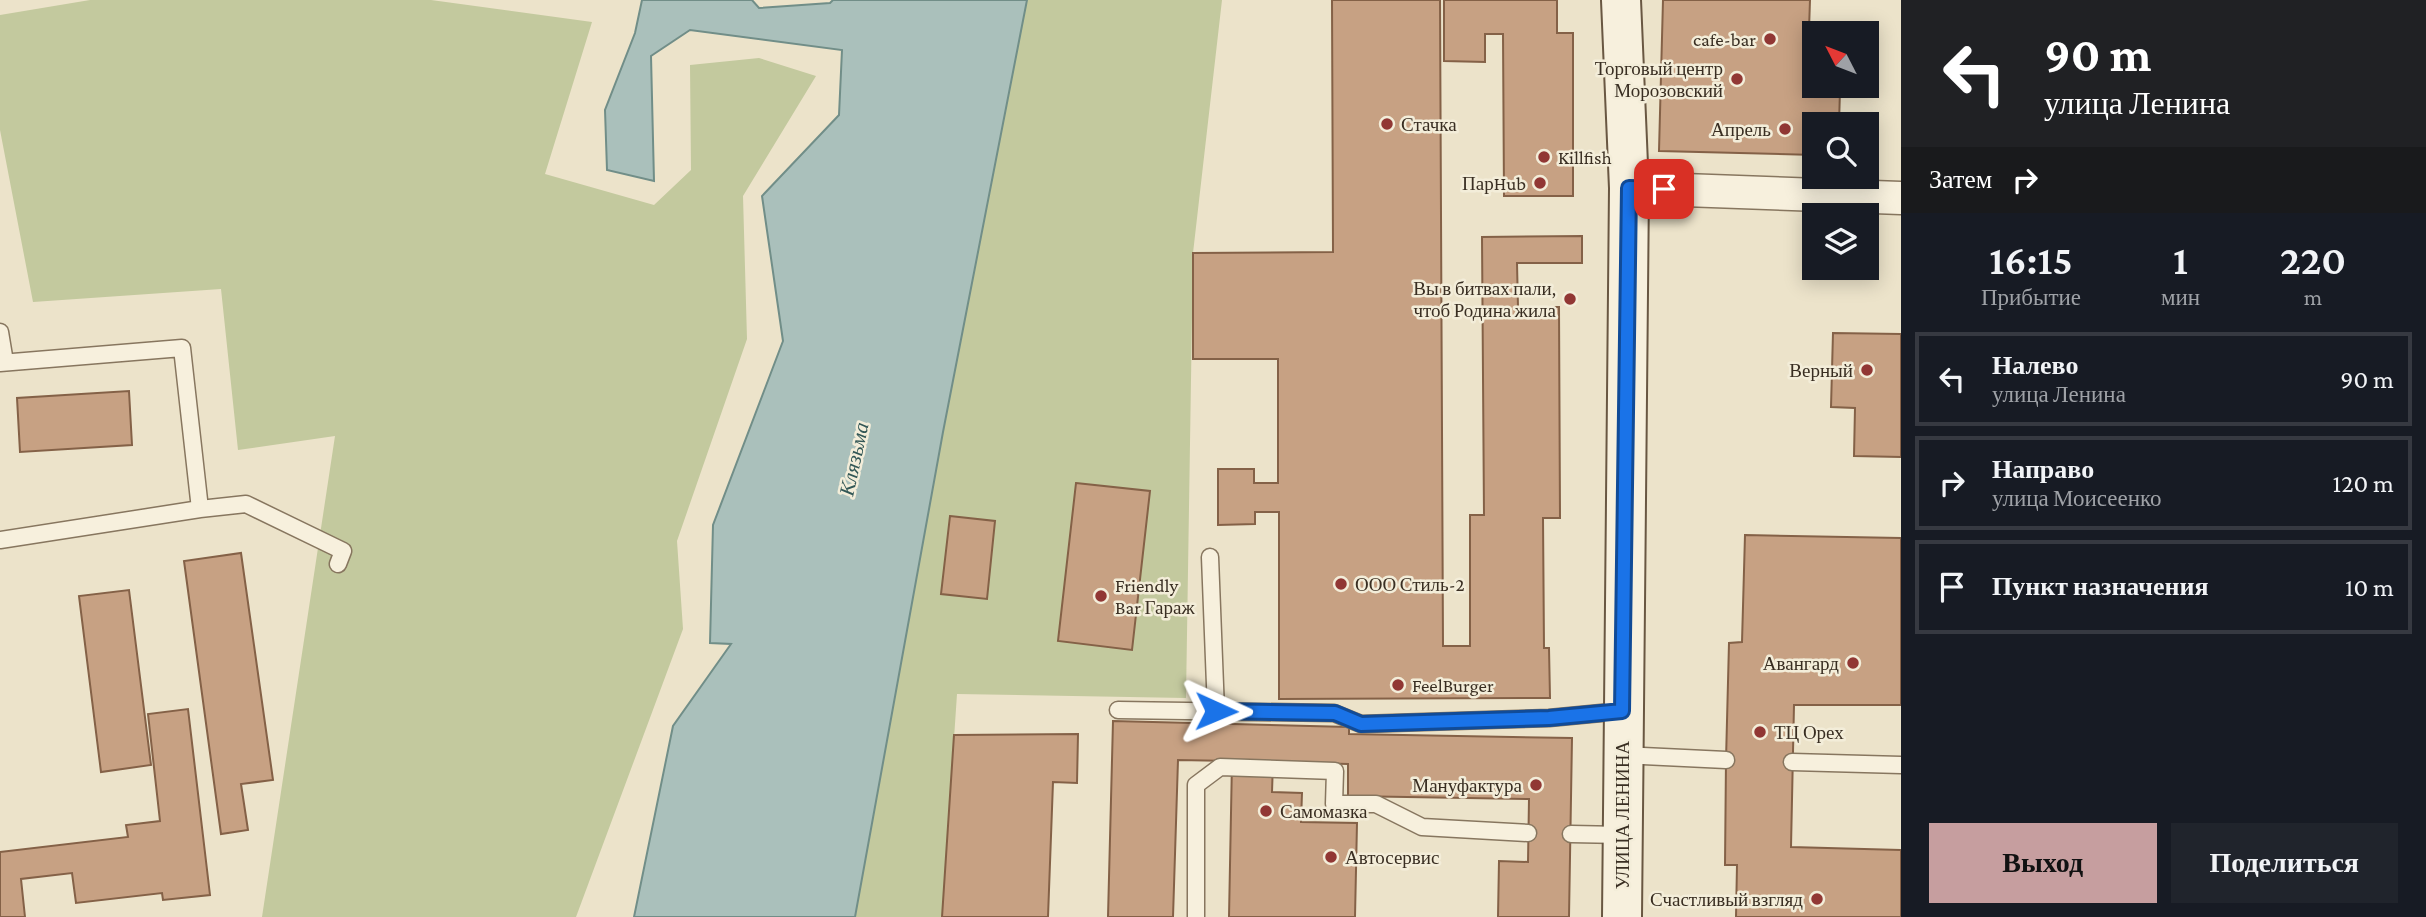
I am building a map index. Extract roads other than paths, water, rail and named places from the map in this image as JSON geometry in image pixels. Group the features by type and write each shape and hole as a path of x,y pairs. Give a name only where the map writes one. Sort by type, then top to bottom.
{"main road":[{"name":"УЛИЦА ЛЕНИНА","path":"1621,0 1629,188 1622,917"}],"street":[{"path":"1629,188 1901,198"}],"lane":[{"path":"0,332 2,362 182,348 200,509"},
{"path":"0,540 246,504 343,551 338,564"},
{"path":"1210,557 1216,711"},
{"path":"1118,710 1335,713 1361,724 1549,718 1622,711"},
{"path":"1622,755 1726,760"},
{"path":"1792,762 1901,765"},
{"path":"1196,917 1196,785 1220,767 1335,771 1334,804 1376,804 1422,827 1528,833"},
{"path":"1571,834 1622,835"}],"water":[{"name":"Клязьма","path":"642,0 752,0 759,8 830,3 833,0 1027,0 943,432 855,917 634,917 673,726 731,644 710,643 713,525 783,341 762,196 839,115 842,50 690,30 651,56 654,181 607,170 605,110 635,33"}],"place":[{"name":"cafe-bar","path":"1770,39"},
{"name":"Торговый центр Морозовский","path":"1737,79"},
{"name":"Стачка","path":"1387,124"},
{"name":"Апрель","path":"1785,129"},
{"name":"Killfish","path":"1544,157"},
{"name":"ПарHub","path":"1540,183"},
{"name":"Вы в битвах пали, чтоб Родина жила","path":"1570,299"},
{"name":"Верный","path":"1867,370"},
{"name":"ООО Стиль-2","path":"1341,584"},
{"name":"Friendly Bar Гараж","path":"1101,596"},
{"name":"Авангард","path":"1853,663"},
{"name":"FeelBurger","path":"1398,685"},
{"name":"ТЦ Орех","path":"1760,732"},
{"name":"Мануфактура","path":"1536,785"},
{"name":"Самомазка","path":"1266,811"},
{"name":"Автосервис","path":"1331,857"},
{"name":"Счастливый взгляд","path":"1817,899"}]}
